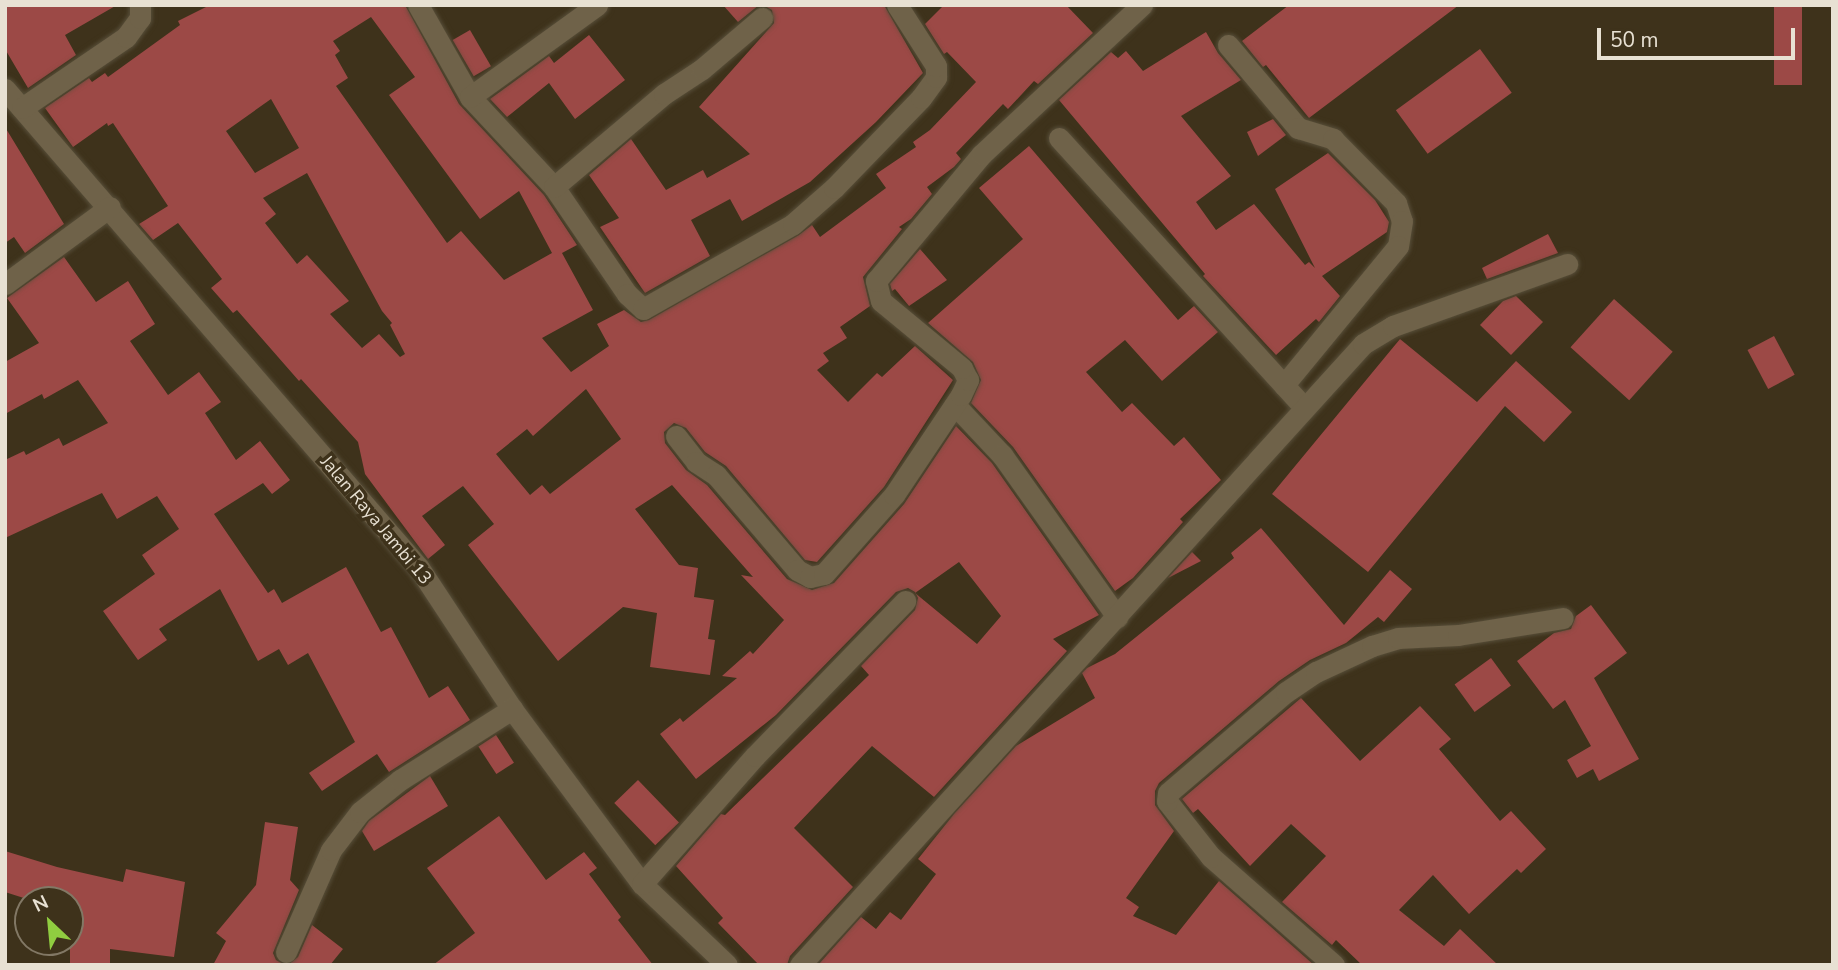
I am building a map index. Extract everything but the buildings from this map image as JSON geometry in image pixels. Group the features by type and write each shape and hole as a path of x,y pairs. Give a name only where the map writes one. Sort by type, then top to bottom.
{"street":[{"path":"22,108 126,37 139,18 141,5"},
{"path":"418,5 470,97 554,187 627,294 639,307 649,307 793,224 834,188 921,98 936,77 936,66 897,5"},
{"path":"470,97 597,5"},
{"path":"676,436 696,462 716,475 797,570 817,578 824,574 894,495 966,386 966,373 881,301 876,281 982,154 1142,5"},
{"path":"554,187 664,94 702,69 762,18"},
{"path":"1227,45 1298,128 1333,139 1396,203 1402,221 1398,246 1284,385"},
{"name":"Jalan Raya Jambi 13","path":"5,89 110,207 419,568 512,709 642,884 727,965"},
{"path":"1059,138 1305,408"},
{"path":"5,284 110,207"},
{"path":"800,965 1375,334 1567,264"},
{"path":"955,405 1002,455 1117,617"},
{"path":"642,884 755,756 905,601"},
{"path":"1335,965 1211,857 1167,801 1168,793 1286,692 1317,672 1372,646 1398,638 1458,635 1563,618"},
{"path":"286,952 331,850 360,812 400,780 512,709"}]}
